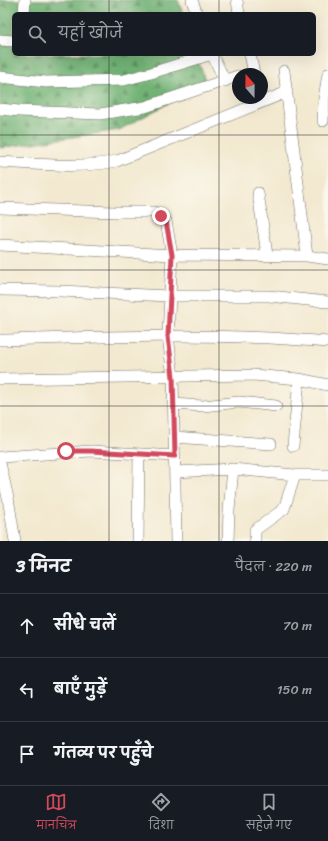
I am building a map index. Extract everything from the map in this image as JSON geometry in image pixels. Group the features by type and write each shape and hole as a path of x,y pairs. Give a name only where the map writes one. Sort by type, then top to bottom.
{"street":[{"path":"24,12 25,0"},
{"path":"192,0 196,12"},
{"path":"237,0 240,12"},
{"path":"0,40 12,41"},
{"path":"0,77 46,82 124,80 206,56"},
{"path":"213,56 225,80"},
{"path":"250,56 250,68"},
{"path":"284,71 307,256"},
{"path":"323,121 324,98 328,74"},
{"path":"0,109 100,114 145,107 232,78"},
{"path":"268,98 287,92"},
{"path":"0,162 80,166 117,161 253,104"},
{"path":"258,193 267,255"},
{"path":"0,208 154,212 166,221 172,255 168,336 173,377 176,541"},
{"path":"0,245 172,255 307,256 328,259"},
{"path":"0,290 169,296 269,296 328,302"},
{"path":"0,340 168,336 281,337 328,342"},
{"path":"0,379 253,375 300,380 328,385"},
{"path":"293,446 300,380"},
{"path":"174,404 203,406 239,402 276,406"},
{"path":"174,437 271,444"},
{"path":"0,457 91,451 175,456"},
{"path":"138,541 139,454"},
{"path":"0,463 4,499 15,541"},
{"path":"175,472 233,470 295,475 328,475"},
{"path":"228,541 228,510 233,470"},
{"path":"255,541 255,530 284,509 295,475"}],"green space":[{"path":"0,0 178,0 182,12 12,12 12,56 197,56 206,83 119,130 0,148"}],"route":[{"path":"66,451 175,456 173,377 168,336 172,255 166,221 161,216"}]}
